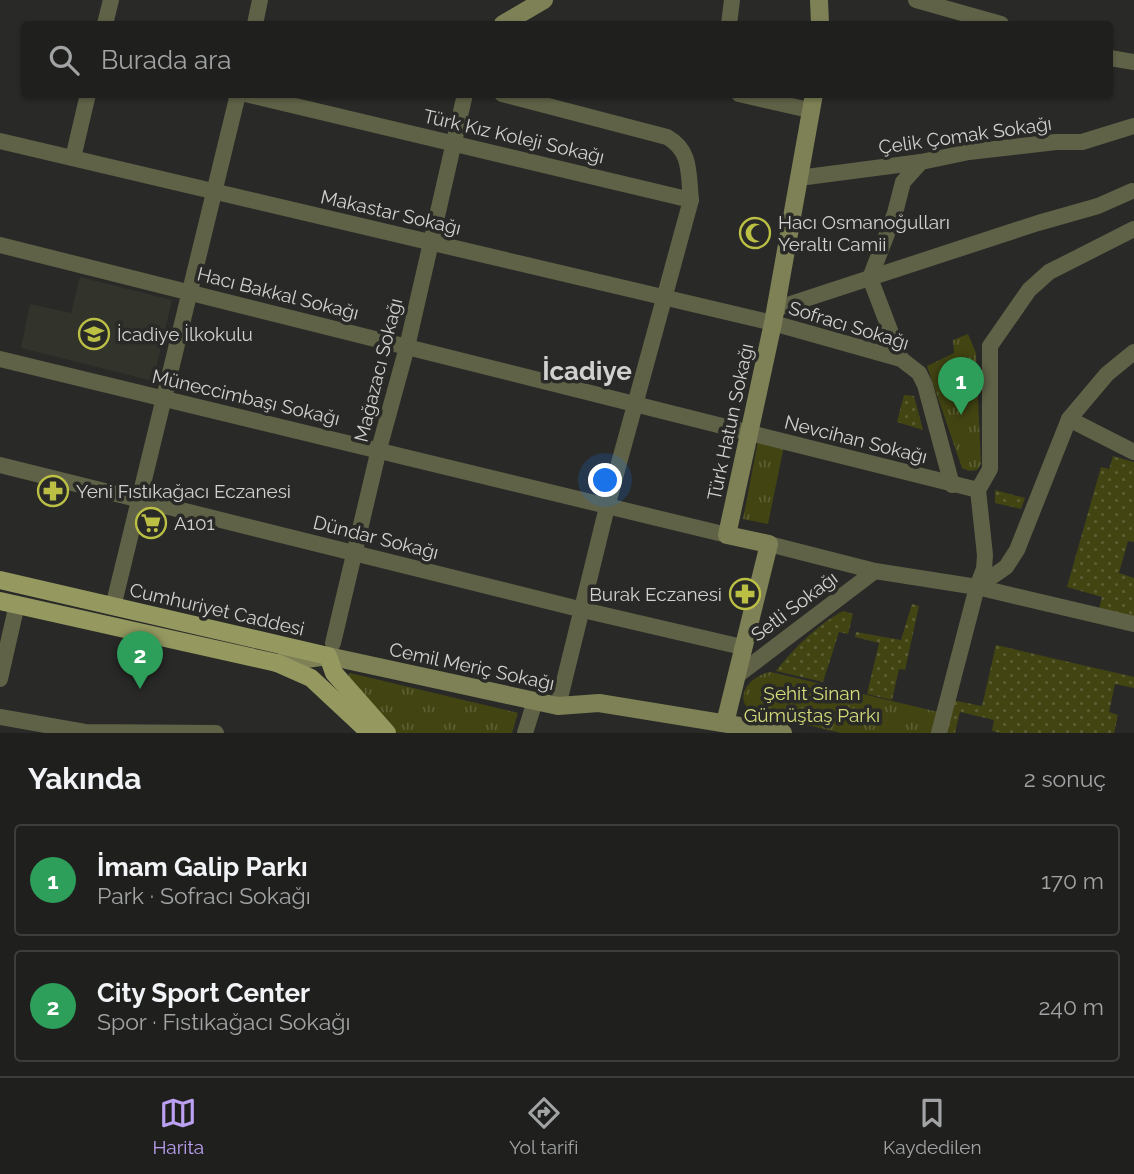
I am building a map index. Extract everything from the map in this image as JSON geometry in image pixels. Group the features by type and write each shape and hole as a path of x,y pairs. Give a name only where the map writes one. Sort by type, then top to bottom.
{"main road":[{"name":"Cumhuriyet Caddesi","path":"0,580 113,607 330,650"},
{"name":"Cumhuriyet Caddesi","path":"9,602 277,663 311,678 370,733"},
{"path":"330,650 334,673 387,733"}],"street":[{"path":"106,21 111,0"},
{"path":"256,21 261,0"},
{"path":"508,21 544,0"},
{"path":"729,21 732,0"},
{"path":"819,0 820,21"},
{"path":"916,0 942,4 992,21"},
{"path":"1113,58 1134,62"},
{"path":"73,158 87,98"},
{"path":"113,607 237,98"},
{"name":"Türk Kız Koleji Sokağı","path":"262,98 691,200"},
{"name":"Mağazacı Sokağı","path":"330,650 407,347 463,98"},
{"path":"517,98 667,137 680,144 686,156 691,200 607,507 558,706"},
{"path":"775,98 811,102"},
{"name":"Türk Hatun Sokağı","path":"727,535 774,316 811,102"},
{"name":"Çelik Çomak Sokağı","path":"799,178 921,162 969,152 1082,142 1134,126"},
{"name":"Makastar Sokağı","path":"0,141 663,297 774,316"},
{"path":"901,359 870,278 895,213 903,182 921,162"},
{"path":"774,316 870,278 1098,206 1132,191"},
{"path":"939,733 984,569 978,490 990,469 990,346 1029,290 1049,272 1134,229"},
{"name":"Hacı Bakkal Sokağı","path":"0,245 749,433"},
{"name":"Sofracı Sokağı","path":"774,316 901,359 919,373 925,385 952,485"},
{"path":"977,587 1006,567 1017,550 1069,419 1107,374 1134,352"},
{"name":"Müneccimbaşı Sokağı","path":"0,359 727,535"},
{"path":"1069,419 1134,453"},
{"name":"Nevcihan Sokağı","path":"749,433 978,490"},
{"name":"Dündar Sokağı","path":"0,465 742,647"},
{"path":"727,535 876,571 977,587 1134,624"},
{"path":"725,723 769,544"},
{"name":"Setli Sokağı","path":"738,675 876,571"},
{"path":"0,679 9,602"},
{"name":"Cemil Meriç Sokağı","path":"277,663 330,650 558,706 599,703 725,723 755,731 783,733"},
{"path":"525,733 535,701"},
{"path":"0,717 85,732 216,733"}],"shaded area":[{"name":"İcadiye İlkokulu","path":"80,277 172,300 153,381 21,348 30,304 71,313"}],"green space":[{"path":"968,334 976,353 981,464 977,470 969,471 962,468 927,366 954,353 953,340"},
{"path":"904,395 914,396 923,430 897,422"},
{"path":"758,441 784,446 768,524 743,519"},
{"path":"1113,456 1134,462 1134,542 1128,541 1119,573 1134,578 1134,619 1099,609 1102,597 1067,587 1101,467 1109,469"},
{"path":"995,490 1025,498 1021,509 995,503"},
{"path":"912,604 919,606 905,670 899,669 892,700 867,694 879,643 855,637 856,632 901,640"},
{"path":"843,611 853,614 848,634 839,632 823,682 776,671 806,638"},
{"path":"996,645 1134,677 1134,688 1115,684 1109,712 1118,715 1114,733 1001,733 992,731 994,720 960,712 955,733 944,733 952,700 982,706"},
{"name":"Şehit Sinan Gümüştaş Parkı","path":"771,672 938,712 933,733 841,733 752,712 743,700 746,687 757,677"},
{"path":"350,673 518,713 512,733 397,733 347,679"},
{"path":"767,675 806,686 799,710 761,700"}],"place":[{"name":"Hacı Osmanoğulları Yeraltı Camii","path":"755,233"},
{"name":"İcadiye İlkokulu","path":"94,334"},
{"name":"İmam Galip Parkı","path":"961,415"},
{"name":"Yeni Fıstıkağacı Eczanesi","path":"53,491"},
{"name":"A101","path":"151,523"},
{"name":"Burak Eczanesi","path":"745,594"},
{"name":"City Sport Center","path":"140,689"}],"district":[{"name":"İcadiye","path":"587,371"}]}
